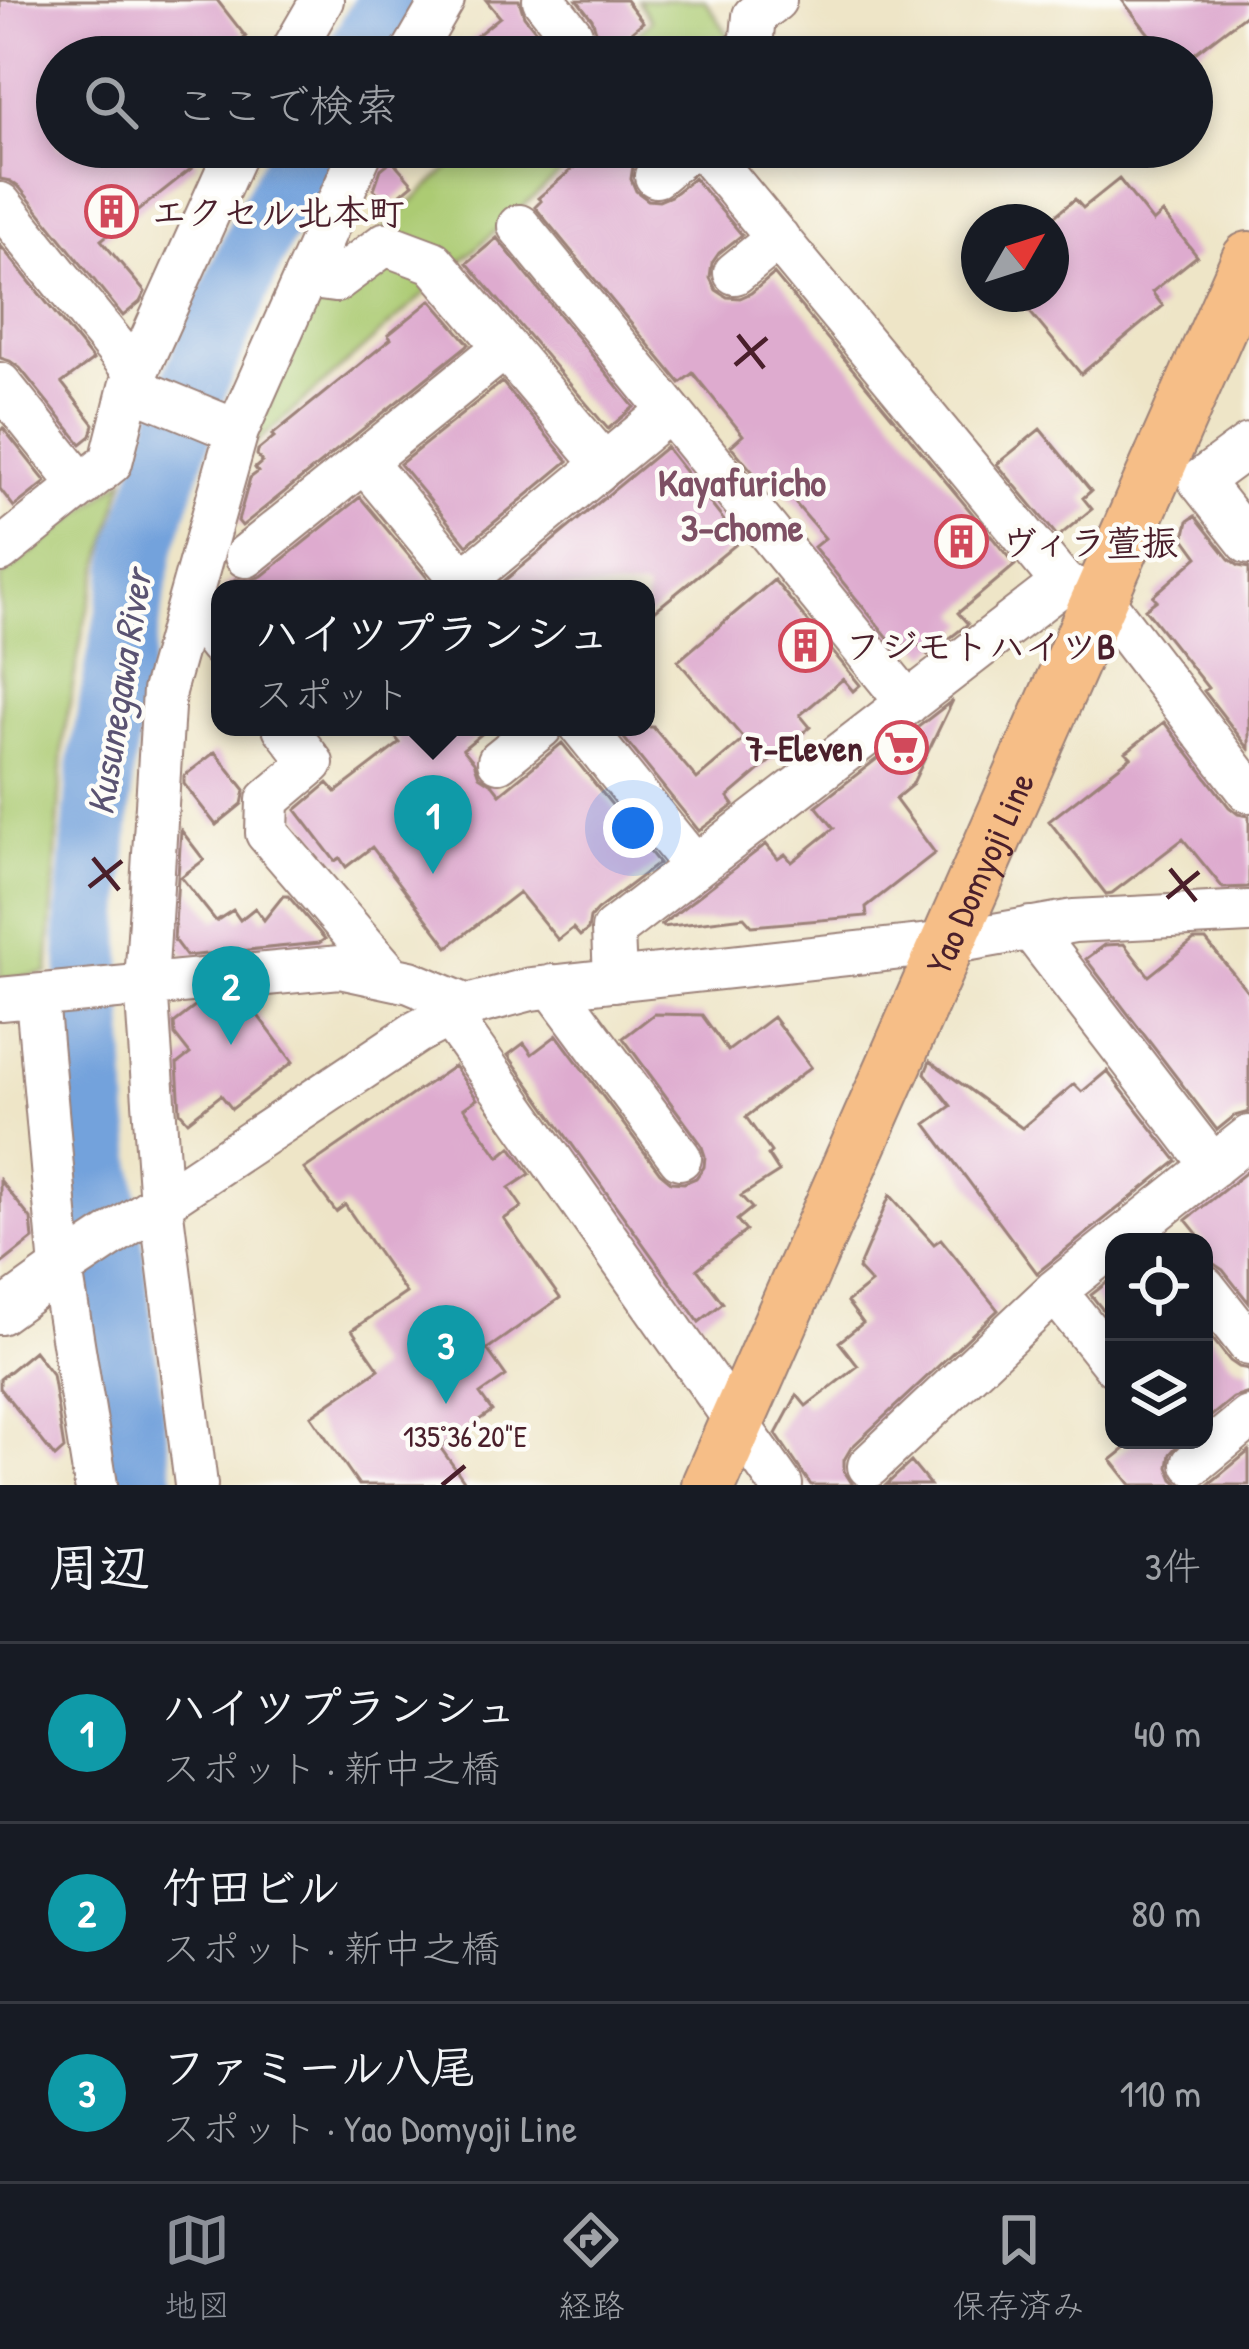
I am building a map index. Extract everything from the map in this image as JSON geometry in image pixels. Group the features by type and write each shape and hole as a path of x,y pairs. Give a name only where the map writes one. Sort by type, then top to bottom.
{"main road":[{"name":"Yao Domyoji Line","path":"710,1485 947,943 1082,590 1178,475 1249,259"}],"street":[{"path":"422,36 443,0"},
{"path":"544,0 571,34"},
{"path":"752,36 754,16 775,0"},
{"path":"300,36 315,4"},
{"path":"0,551 111,462 134,380 229,168"},
{"path":"196,1485 153,1211 146,984 164,691 237,431 353,168"},
{"path":"656,176 666,168"},
{"path":"720,168 1249,791"},
{"path":"0,204 134,380 237,431"},
{"path":"519,226 908,703"},
{"path":"735,273 778,238"},
{"path":"305,278 335,281 385,244 434,262 604,464"},
{"path":"246,556 505,347"},
{"path":"0,384 82,486"},
{"path":"470,580 657,421"},
{"path":"1249,445 1178,475 1249,543"},
{"path":"364,461 458,580"},
{"path":"615,980 613,930 908,703 1082,590"},
{"path":"190,607 211,634"},
{"path":"291,736 312,763 268,800 267,833 391,977"},
{"path":"500,761 530,736"},
{"path":"589,736 695,867"},
{"path":"0,1313 417,1032 458,1010 552,986 947,943 1074,921 1249,912"},
{"path":"1030,928 1213,1166"},
{"path":"96,1485 68,1266 19,999 340,967 410,982 458,1010 781,1485"},
{"path":"552,986 680,1158"},
{"path":"1140,1233 1249,1137"},
{"path":"869,1466 1055,1291 1105,1257"},
{"path":"1055,1291 1105,1354"},
{"path":"1213,1298 1249,1344"},
{"path":"1193,1463 1249,1418"}],"green space":[{"path":"638,0 705,0 729,36 634,36 651,21"},
{"path":"448,168 566,168 251,448 325,267 342,267"},
{"path":"125,478 84,624 64,735 48,973 0,980 0,578"}],"building":[{"path":"0,0 217,0 245,36 36,36 36,168 192,168 101,240 145,292 123,316 20,188 0,179"},
{"path":"486,0 519,0 524,16 540,36 476,36 500,17"},
{"path":"577,0 626,0 643,22 626,36 596,36 592,19"},
{"path":"1122,0 1249,0 1249,12 1213,39 1150,36"},
{"path":"399,168 413,184 388,205 374,189 381,169"},
{"path":"573,168 633,168 636,191 659,201 694,178 742,235 712,263 710,278 716,290 740,298 774,274 1015,565 958,613 968,624 928,655 913,639 899,651 814,547 825,538 778,483 776,486 768,477 761,482 731,446 743,435 693,373 680,383 535,207 541,201 538,198"},
{"path":"1119,179 1153,222 1163,213 1197,256 1152,292 1163,306 1081,374 1030,312 1069,312 1069,204 1075,199 1083,208"},
{"path":"497,238 634,407 608,429 467,263"},
{"path":"0,245 93,360 62,383 94,424 91,436 81,444 20,368 0,358"},
{"path":"431,300 469,344 242,526 238,521 250,478 262,462 258,450"},
{"path":"502,382 568,461 467,545 400,464"},
{"path":"3,428 46,482 14,507 0,489"},
{"path":"1040,429 1091,491 1083,498 1092,509 1058,537 997,464"},
{"path":"666,447 740,541 655,611 655,580 505,580"},
{"path":"360,497 429,580 252,580"},
{"path":"1195,516 1229,559 1249,568 1249,749 1145,609 1157,600 1153,596 1198,557 1184,538 1188,521"},
{"path":"774,580 860,685 853,691 843,679 800,715 810,727 728,797 734,805 699,831 622,736 655,736 655,729 697,779 744,739 678,661"},
{"path":"953,700 912,785 895,799 935,853 866,907 867,916 752,926 744,917 661,925 766,844 778,859 785,854 792,862 834,828 816,806"},
{"path":"1164,722 1229,807 1249,816 1249,887 1223,888 1183,839 1106,894 1049,821 1131,757 1126,752"},
{"path":"394,736 479,736 463,749 479,776 500,794 562,743 659,863 597,910 580,936 573,928 558,940 519,892 448,947 372,847 346,867 340,858 335,861 296,810 328,783 336,792 400,743"},
{"path":"215,752 245,790 242,804 216,825 184,784 184,776"},
{"path":"181,830 204,860 181,877 216,921 233,910 240,920 255,908 264,920 288,896 325,939 186,956 174,940"},
{"path":"1194,940 1206,940 1249,993 1249,1112 1234,1116 1217,1130 1086,959 1105,945 1124,944 1149,976"},
{"path":"247,1001 293,1062 232,1109 221,1095 188,1121 180,1112 177,1064 190,1054 175,1035 174,1023 196,1006"},
{"path":"654,1014 702,1015 728,1051 773,1017 811,1067 746,1117 779,1172 741,1196 752,1208 737,1220 746,1231 697,1269 723,1303 699,1322 508,1055 524,1043 532,1054 557,1035 660,1173 671,1182 684,1183 704,1167 701,1144 623,1038"},
{"path":"930,1061 1022,1128 1074,1084 1082,1092 1107,1071 1177,1161 1037,1273 926,1124 951,1106 925,1073"},
{"path":"454,1066 477,1099 464,1108 499,1157 511,1147 530,1174 509,1188 522,1207 504,1219 560,1298 487,1349 506,1376 480,1394 492,1411 440,1447 467,1485 359,1485 311,1416 379,1369 352,1330 406,1293 345,1205 336,1212 304,1169"},
{"path":"1249,1170 1249,1303 1213,1264 1213,1233 1197,1233 1186,1220"},
{"path":"0,1180 31,1219 33,1239 0,1265"},
{"path":"890,1195 934,1244 941,1239 998,1310 851,1448 844,1471 853,1485 811,1485 776,1434 797,1395 806,1406 858,1366 839,1342 863,1323 847,1302 871,1283 858,1269"},
{"path":"1105,1284 1105,1313 1091,1295"},
{"path":"1213,1339 1230,1361 1249,1369 1249,1393 1233,1398 1213,1415"},
{"path":"34,1351 52,1374 64,1449 55,1457 0,1388 0,1379"},
{"path":"1125,1449 1174,1449 1168,1467 1180,1485 1131,1485 1111,1460"},
{"path":"1249,1451 1249,1485 1207,1485 1209,1484"},
{"path":"911,1462 930,1485 886,1485"}],"waterway":[{"name":"Kusunegawa River","path":"370,36 390,0"},
{"name":"Kusunegawa River","path":"141,1485 95,1117 88,928 101,763 141,547 197,377 261,232 296,168"}],"place":[{"name":"エクセル北本町","path":"112,211"},
{"name":"ヴィラ萱振","path":"962,541"},
{"name":"フジモトハイツB","path":"806,645"},
{"name":"7-Eleven","path":"902,747"},
{"name":"ハイツプランシュ","path":"433,874"},
{"name":"竹田ビル","path":"231,1045"},
{"name":"ファミール八尾","path":"446,1404"}],"district":[{"name":"Kayafuricho 3-chome","path":"742,504"}]}
